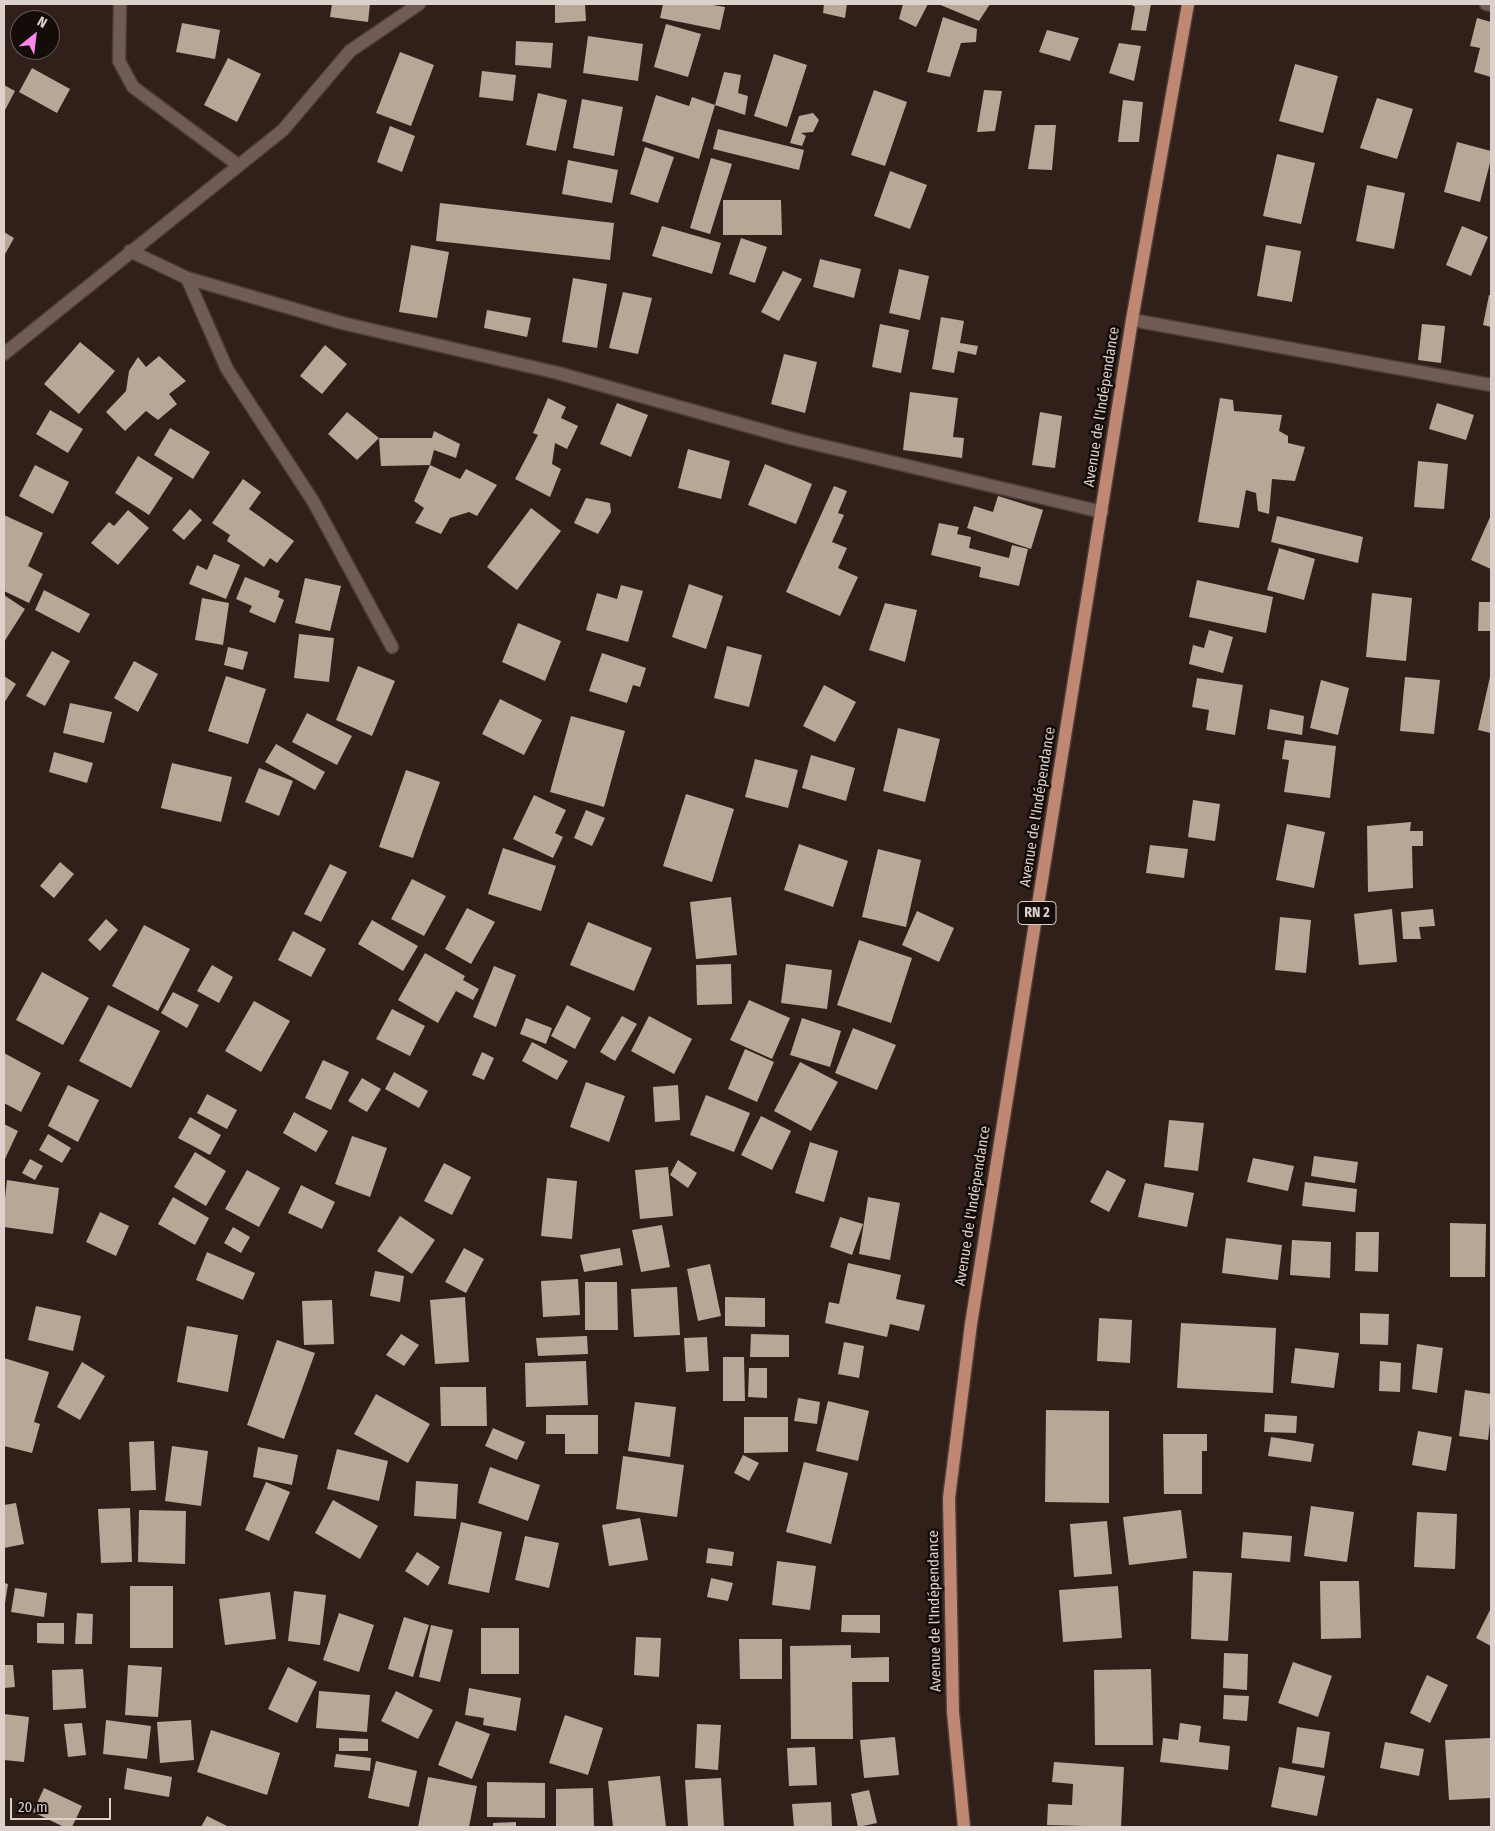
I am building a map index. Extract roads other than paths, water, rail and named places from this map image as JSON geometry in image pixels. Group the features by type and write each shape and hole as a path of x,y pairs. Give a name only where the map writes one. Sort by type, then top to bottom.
{"main road":[{"name":"Avenue de l'Indépendance","path":"964,1827 953,1712 949,1498 971,1324 1132,320 1188,4"}],"street":[{"path":"120,4 119,61 133,87 238,165"},
{"path":"4,354 283,130 350,51 419,4"},
{"path":"1486,4 1491,5"},
{"path":"130,251 186,278 342,323 558,373 794,439 1102,512"},
{"path":"186,278 227,369 313,501 392,647"},
{"path":"1132,320 1491,385"}]}
